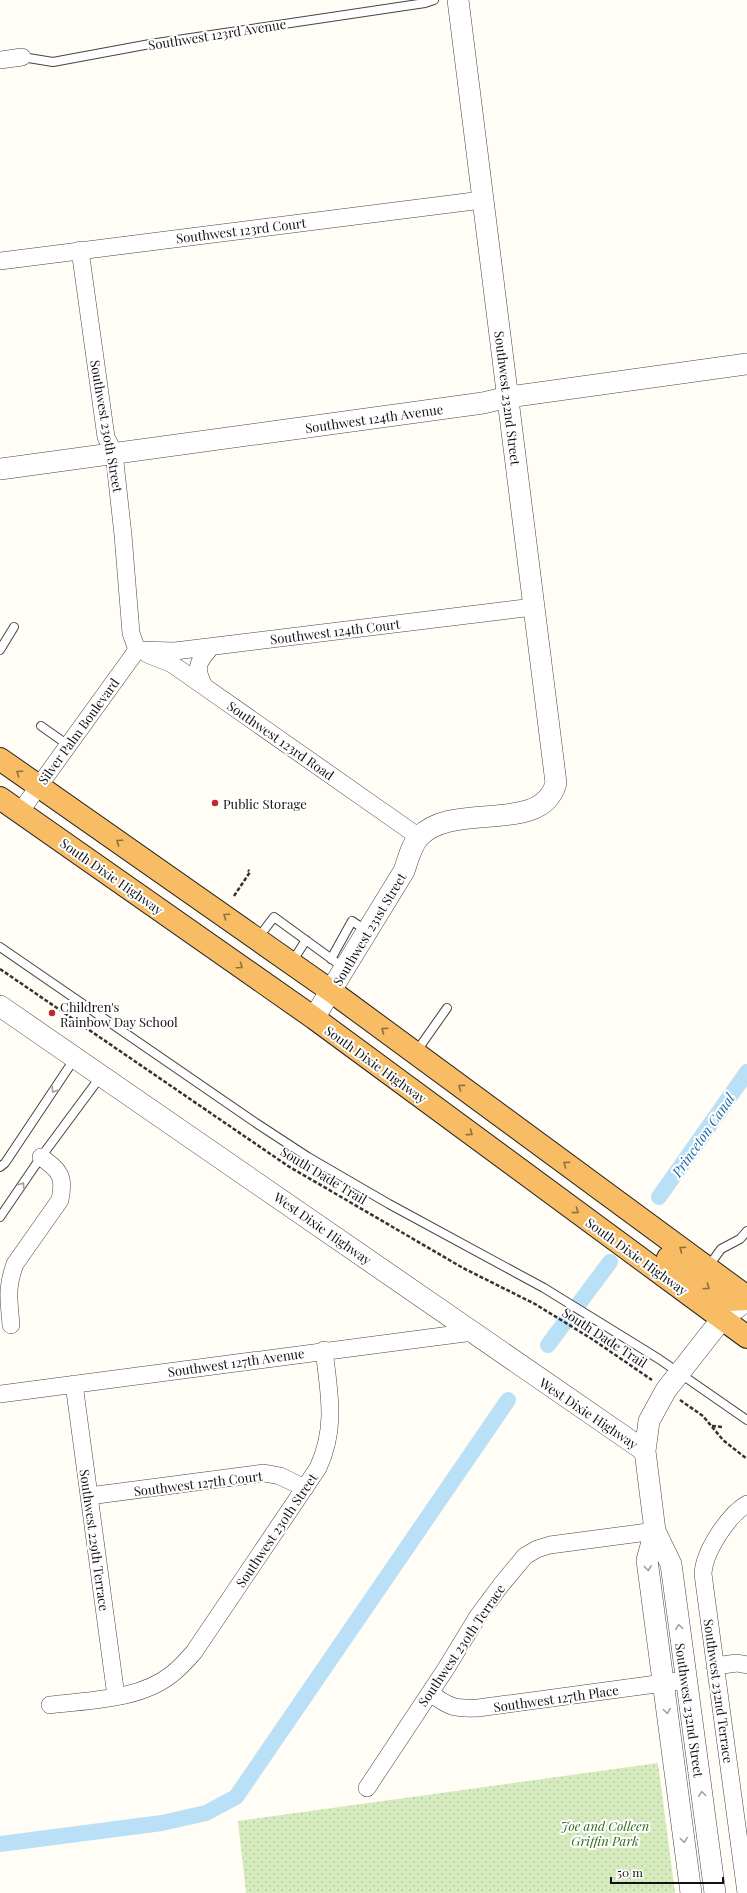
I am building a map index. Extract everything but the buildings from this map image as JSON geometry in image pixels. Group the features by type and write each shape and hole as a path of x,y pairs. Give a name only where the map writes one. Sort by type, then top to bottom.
{"highway":[{"path":"0,759 292,962 747,1299"},
{"name":"South Dixie Highway","path":"0,798 314,1018 747,1337"},
{"path":"533,1180 578,1189 718,1296 730,1300 747,1299"},
{"path":"722,1320 740,1314 747,1318"}],"street":[{"name":"Southwest 232nd Street","path":"419,837 435,826 449,822 526,811 546,802 551,796 556,783 458,0"},
{"name":"Southwest 123rd Avenue","path":"0,60 22,57"},
{"name":"Southwest 123rd Court","path":"0,261 482,200"},
{"name":"Southwest 230th Street","path":"80,250 106,437 114,453 123,535 131,633 137,650"},
{"name":"Southwest 124th Avenue","path":"0,469 483,403 508,397 747,364"},
{"name":"Southwest 124th Court","path":"137,650 175,651 533,608"},
{"path":"204,686 199,676 198,667 200,660 211,646"},
{"name":"Southwest 123rd Road","path":"137,650 172,664 419,837"},
{"name":"Silver Palm Boulevard","path":"20,812 137,650"},
{"name":"Southwest 231st Street","path":"314,1018 331,991 338,963 368,931 404,871 419,837"},
{"name":"West Dixie Highway","path":"0,1006 473,1332 528,1372 645,1451"},
{"path":"11,1324 8,1289 15,1264 60,1200 62,1187 61,1176 56,1168 41,1157"},
{"path":"722,1320 747,1299"},
{"name":"Southwest 232nd Street","path":"715,1893 671,1564 655,1531 645,1451 652,1414 666,1390 722,1320"},
{"name":"Southwest 127th Avenue","path":"0,1394 324,1350 473,1332"},
{"name":"Southwest 230th Street","path":"116,1696 148,1688 159,1683 182,1666 194,1652 318,1468 324,1456 330,1430 331,1408 324,1350"},
{"name":"Southwest 229th Terrace","path":"74,1384 116,1696"},
{"name":"Southwest 127th Court","path":"89,1496 264,1473 280,1476 305,1488"},
{"name":"Southwest 232nd Terrace","path":"746,1893 715,1666 704,1579 704,1562 732,1517 747,1504"},
{"name":"Southwest 232nd Street","path":"655,1531 647,1560 691,1893"},
{"name":"Southwest 230th Terrace","path":"366,1788 430,1693 478,1616 512,1570 525,1556 537,1549 550,1545 655,1531"},
{"path":"715,1666 737,1663 747,1665"},
{"name":"Southwest 127th Place","path":"430,1693 441,1701 459,1709 494,1706 686,1680"},
{"path":"50,1705 116,1696"}],"lane":[{"name":"Southwest 123rd Avenue","path":"22,57 53,62 150,44 425,3 434,0"},
{"path":"0,650 14,627"},
{"path":"42,726 68,744"},
{"path":"258,938 274,917 338,963"},
{"path":"292,962 306,940"},
{"path":"0,947 256,1123 308,1157 389,1204 544,1288 602,1322 747,1420"},
{"path":"416,1053 448,1008"},
{"path":"2,1165 75,1057"},
{"path":"0,1217 41,1157 102,1075"},
{"path":"707,1268 721,1249 744,1240 747,1231"}],"path":[{"path":"234,896 250,872 248,870"},
{"name":"South Dade Trail","path":"0,969 288,1166 463,1268 535,1304 592,1339 649,1379"},
{"path":"683,1402 703,1416 728,1444 747,1459"},
{"path":"712,1426 723,1427"}],"green space":[{"name":"Joe and Colleen Griffin Park","path":"658,1763 675,1893 246,1893 238,1821"}],"waterway":[{"name":"Princeton Canal","path":"659,1197 747,1072"},
{"name":"Princeton Canal","path":"548,1345 610,1262"},
{"path":"0,1844 162,1823 206,1813 236,1797 508,1400"}],"place":[{"name":"Public Storage","path":"215,803"},
{"name":"Children's Rainbow Day School","path":"52,1013"}]}
